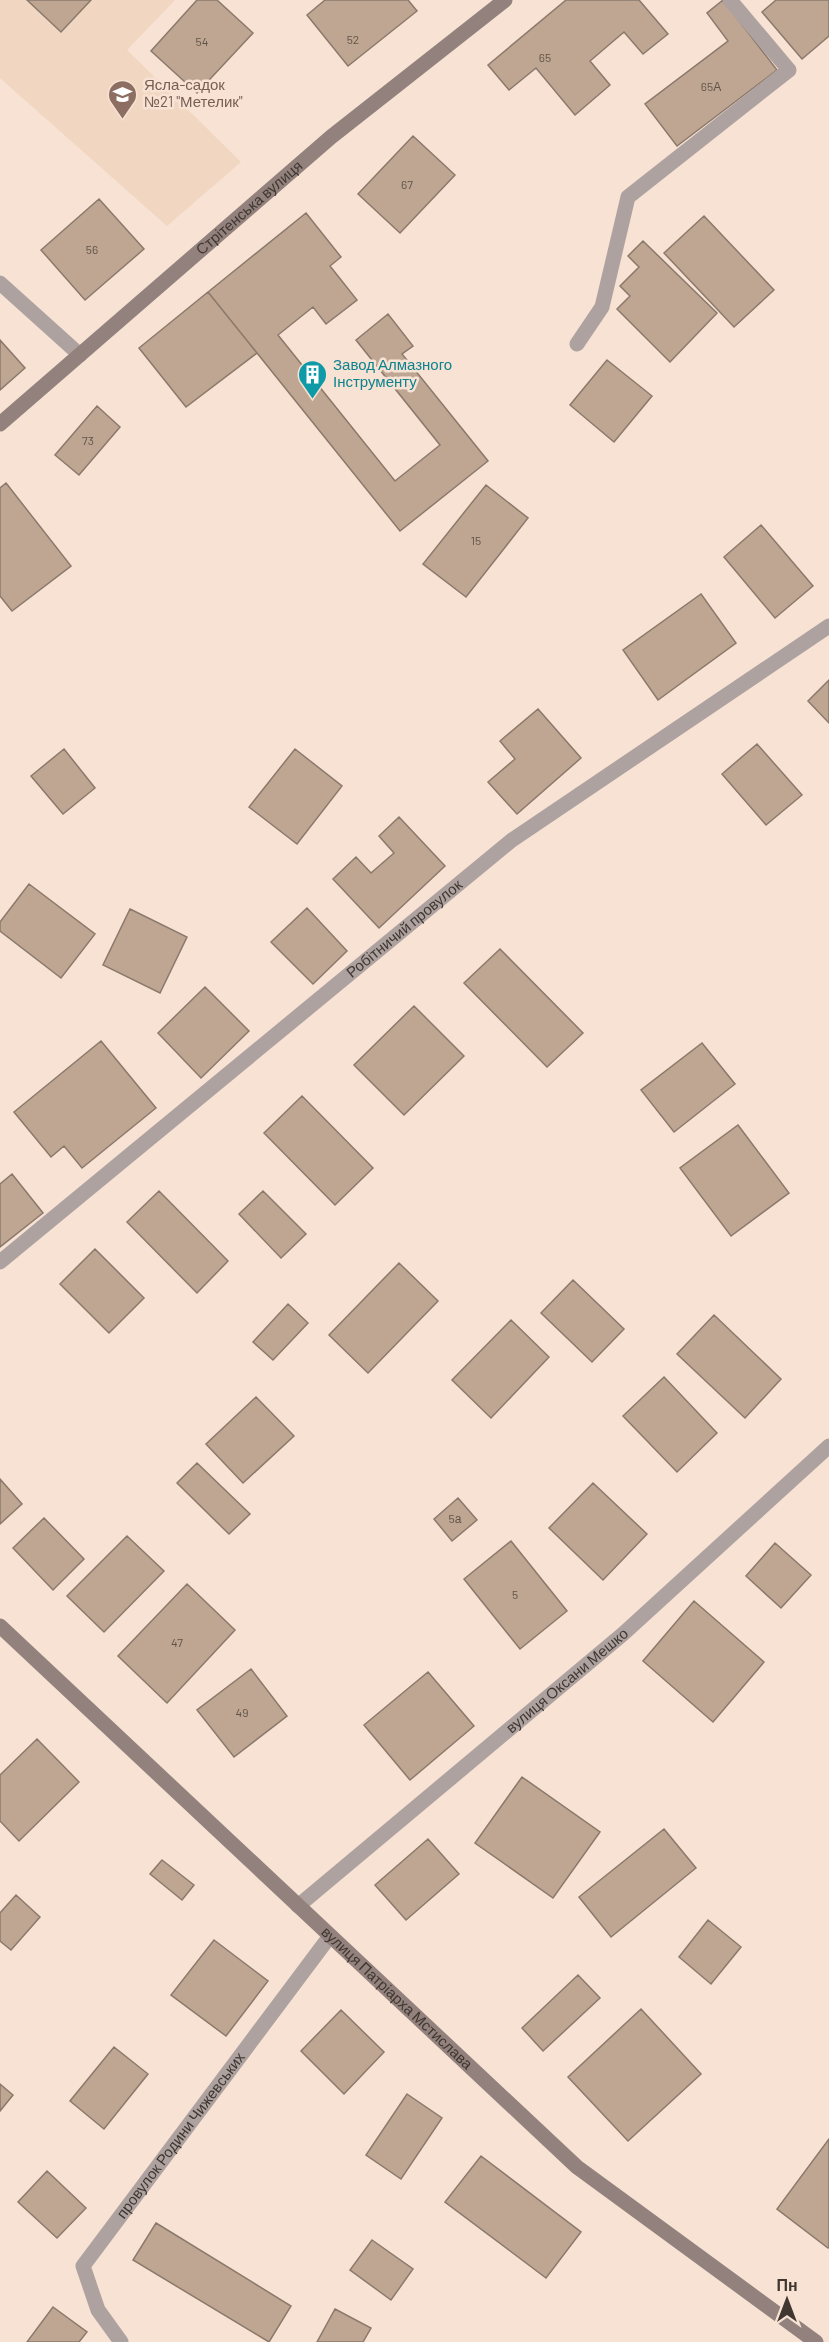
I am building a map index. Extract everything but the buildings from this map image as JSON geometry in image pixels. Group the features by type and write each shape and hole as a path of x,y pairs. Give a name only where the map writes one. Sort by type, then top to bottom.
{"main road":[{"name":"Стрітенська вулиця","path":"0,424 331,137 505,0"},
{"name":"вулиця Патріарха Мстислава","path":"0,1626 577,2167 816,2342"}],"street":[{"path":"577,345 602,307 628,197 789,70 730,0"},
{"path":"0,283 80,355"},
{"name":"Робітничий провулок","path":"0,1262 512,840 829,626"},
{"name":"вулиця Оксани Мешко","path":"298,1906 623,1634 829,1446"},
{"name":"провулок Родини Чижевських","path":"121,2342 98,2310 83,2266 330,1936"}],"shaded area":[{"name":"Ясла-садок №21 \"Метелик\"","path":"0,0 175,0 127,50 241,162 167,226 0,78"}],"place":[{"name":"Ясла-садок №21 \"Метелик\"","path":"123,120"},
{"name":"Завод Алмазного Інструменту","path":"312,400"}]}
